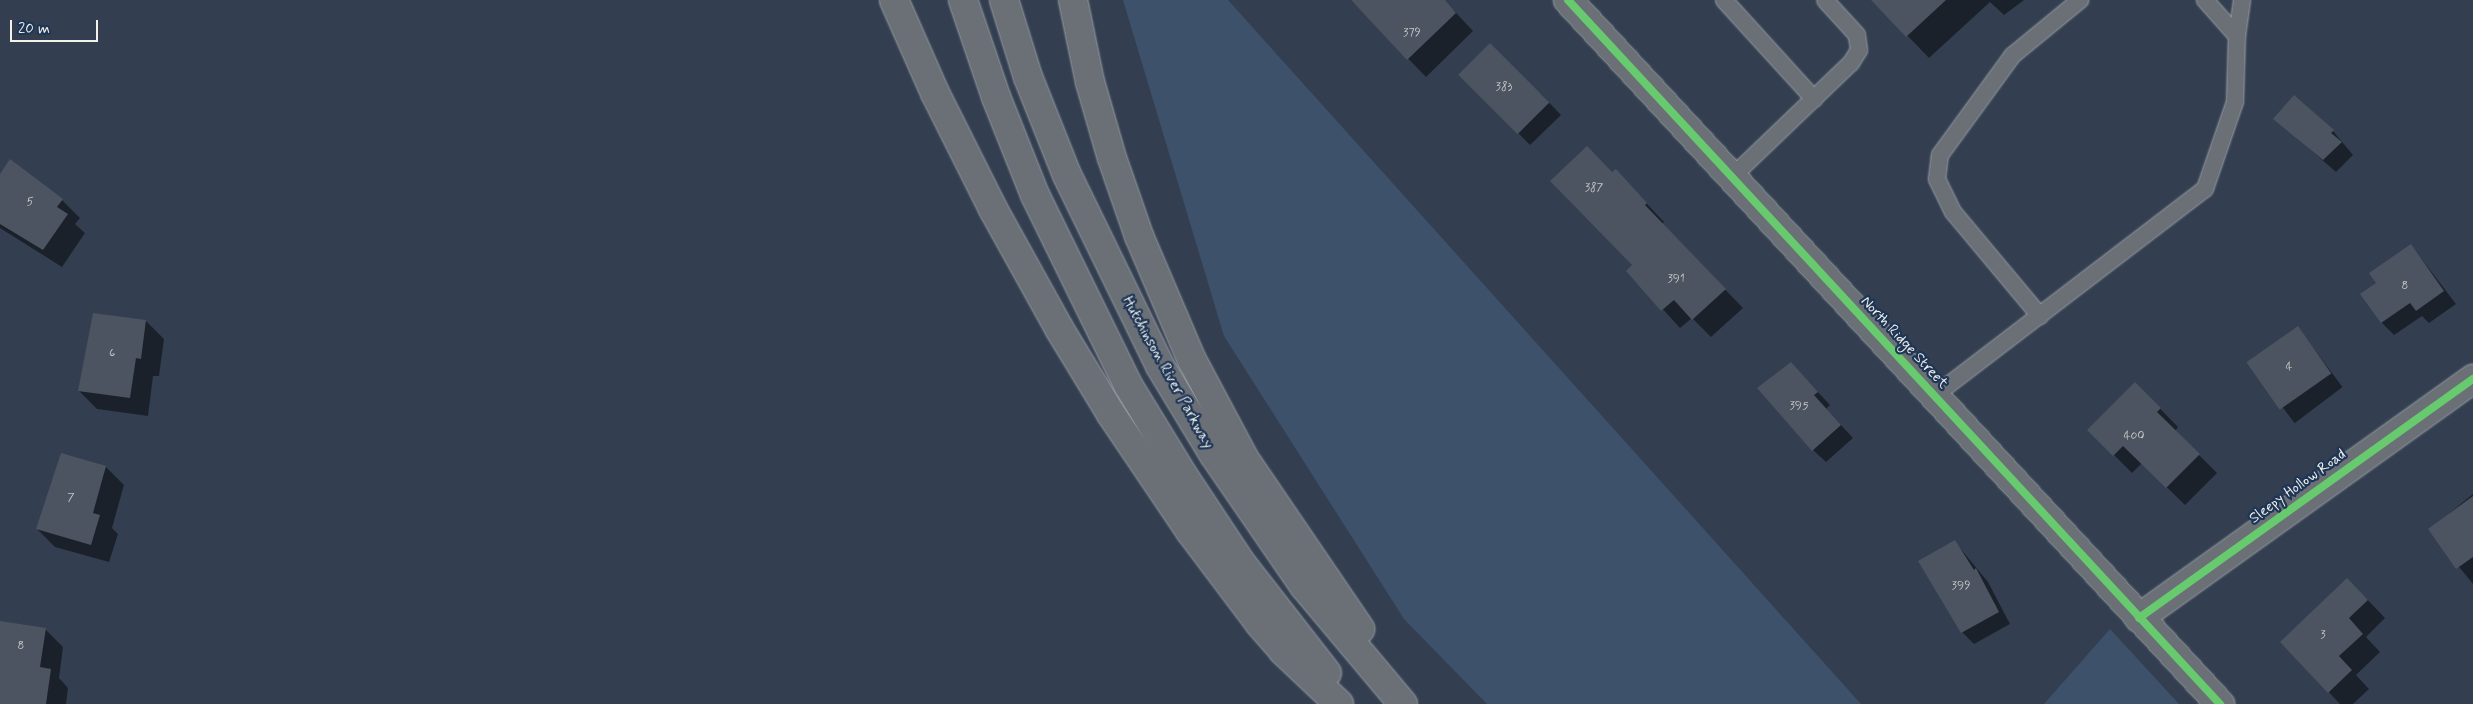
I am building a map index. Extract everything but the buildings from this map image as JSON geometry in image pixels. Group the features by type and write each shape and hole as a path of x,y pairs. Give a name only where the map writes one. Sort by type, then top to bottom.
{"main road":[{"path":"894,0 935,93 998,216 1060,330 1116,421 1190,531 1259,623 1283,651 1339,704"},
{"path":"963,0 996,97 1032,186 1060,251 1128,385 1183,475 1242,564 1354,704"},
{"name":"Hutchinson River Parkway","path":"1004,0 1031,85 1067,175 1111,272 1160,366 1218,462 1294,571 1403,704"},
{"path":"1073,0 1090,82 1112,158 1148,261 1192,360 1226,425 1271,499 1413,704"},
{"name":"North Ridge Street","path":"1574,2 1732,177 2220,704"},
{"name":"Sleepy Hollow Road","path":"2139,618 2473,379"}],"lane":[{"path":"1724,0 1814,99"},
{"path":"1732,177 1851,63 1859,50 1857,35 1825,0"},
{"path":"2040,316 1953,212 1937,179 1940,155 2012,56 2080,0"},
{"path":"2205,0 2237,36"},
{"path":"1934,396 2205,189 2235,102 2237,36 2242,0"}],"shaded area":[{"path":"1123,0 1228,0 1861,704 1487,704 1404,619 1224,336"},
{"path":"2110,629 2179,704 2044,704"}],"cycle path":[{"path":"1568,0 2220,704"},
{"path":"2139,618 2473,379"}]}
